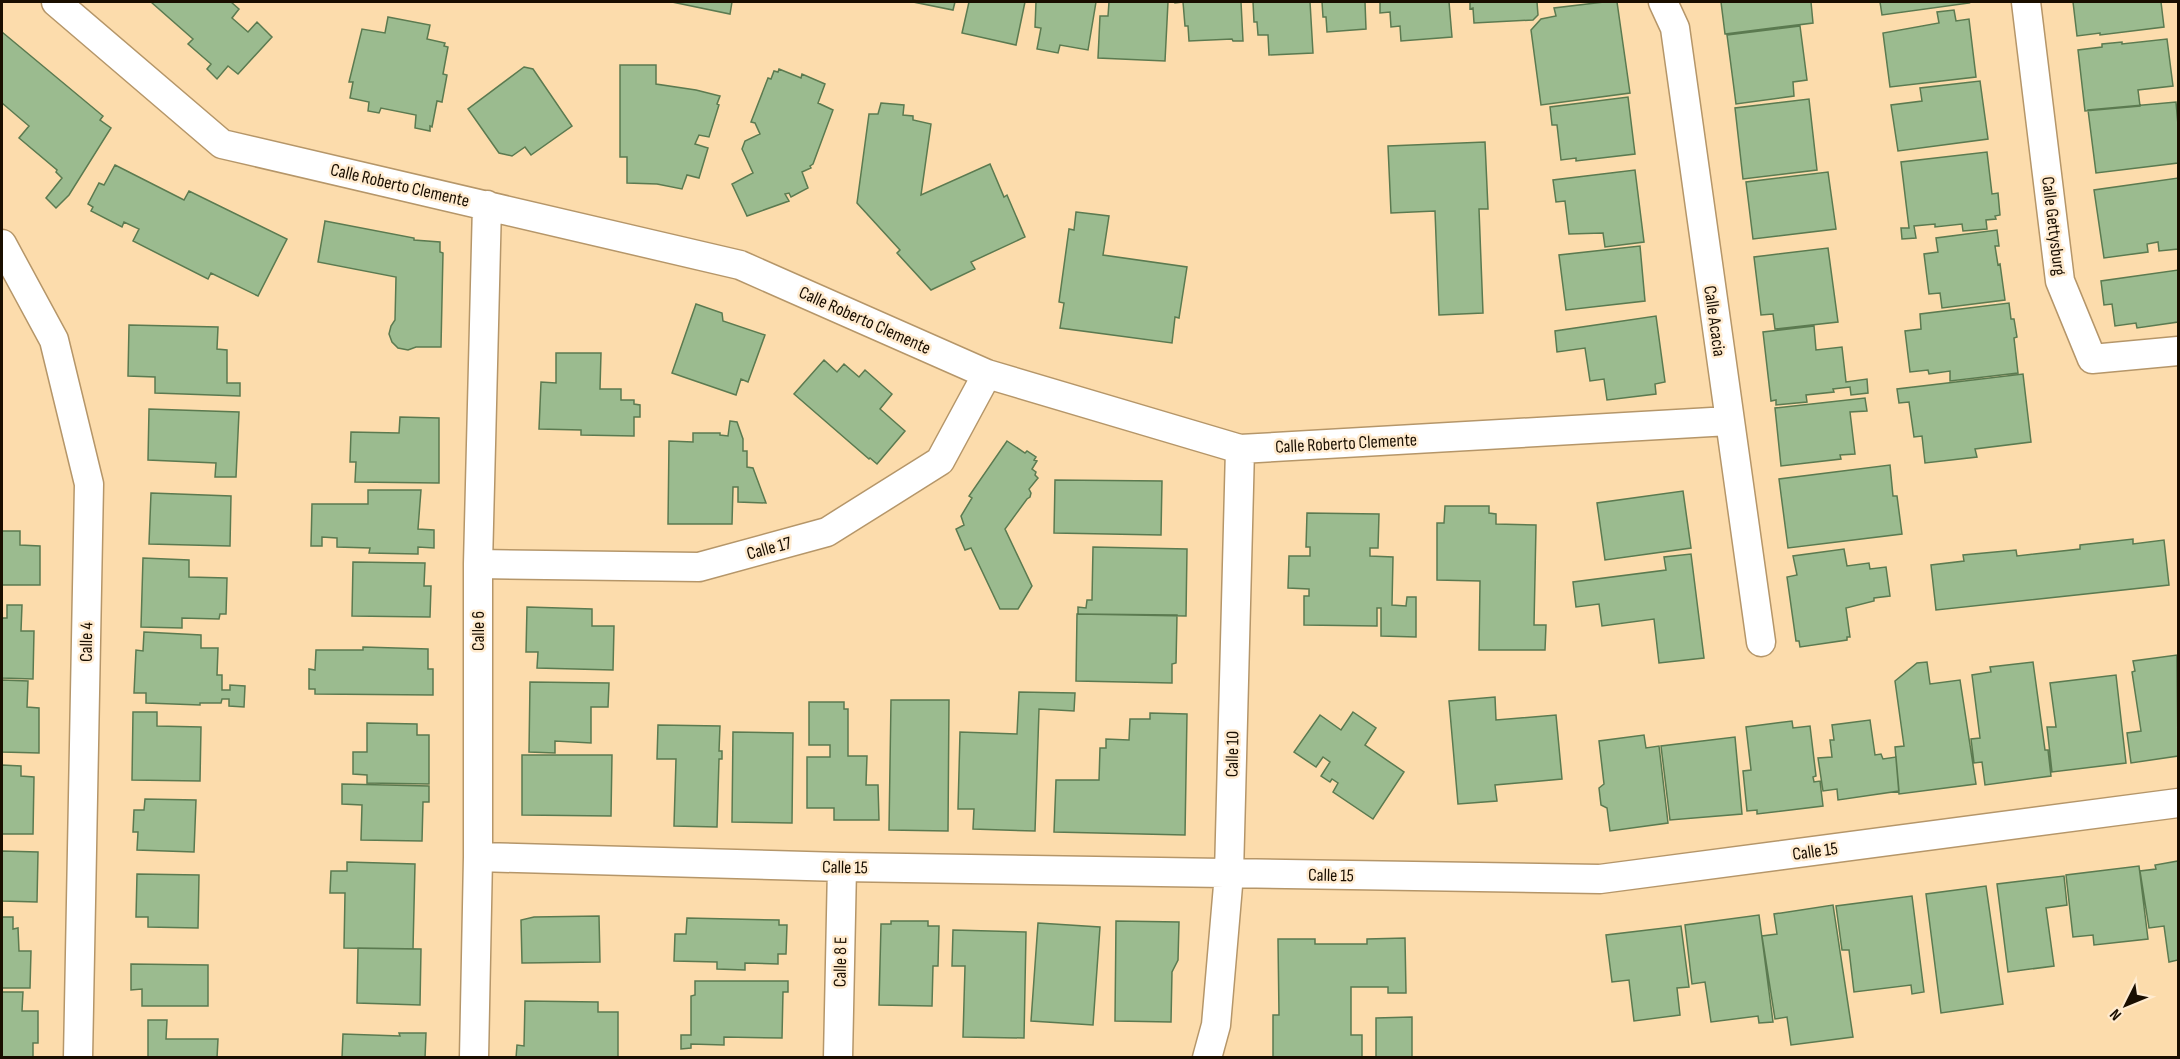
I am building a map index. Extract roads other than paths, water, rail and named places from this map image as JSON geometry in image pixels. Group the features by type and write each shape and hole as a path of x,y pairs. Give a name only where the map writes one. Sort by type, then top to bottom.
{"street":[{"name":"Calle Roberto Clemente","path":"56,2 222,144 740,265 987,374 1240,449 1729,422"},
{"name":"Calle Acacia","path":"1663,2 1675,28 1761,642"},
{"name":"Calle Gettysburg","path":"2026,2 2060,280 2092,359 2178,351"},
{"name":"Calle 6","path":"474,1058 478,857 478,564 487,205"},
{"name":"Calle 4","path":"2,244 54,340 89,484 78,1058"},
{"name":"Calle 17","path":"478,564 699,567 827,532 940,461 987,374"},
{"name":"Calle 10","path":"1207,1058 1216,1025 1229,874 1240,449"},
{"name":"Calle 15","path":"478,857 842,867 1600,879 2178,803"},
{"name":"Calle 8 E","path":"838,1058 842,867"}]}
